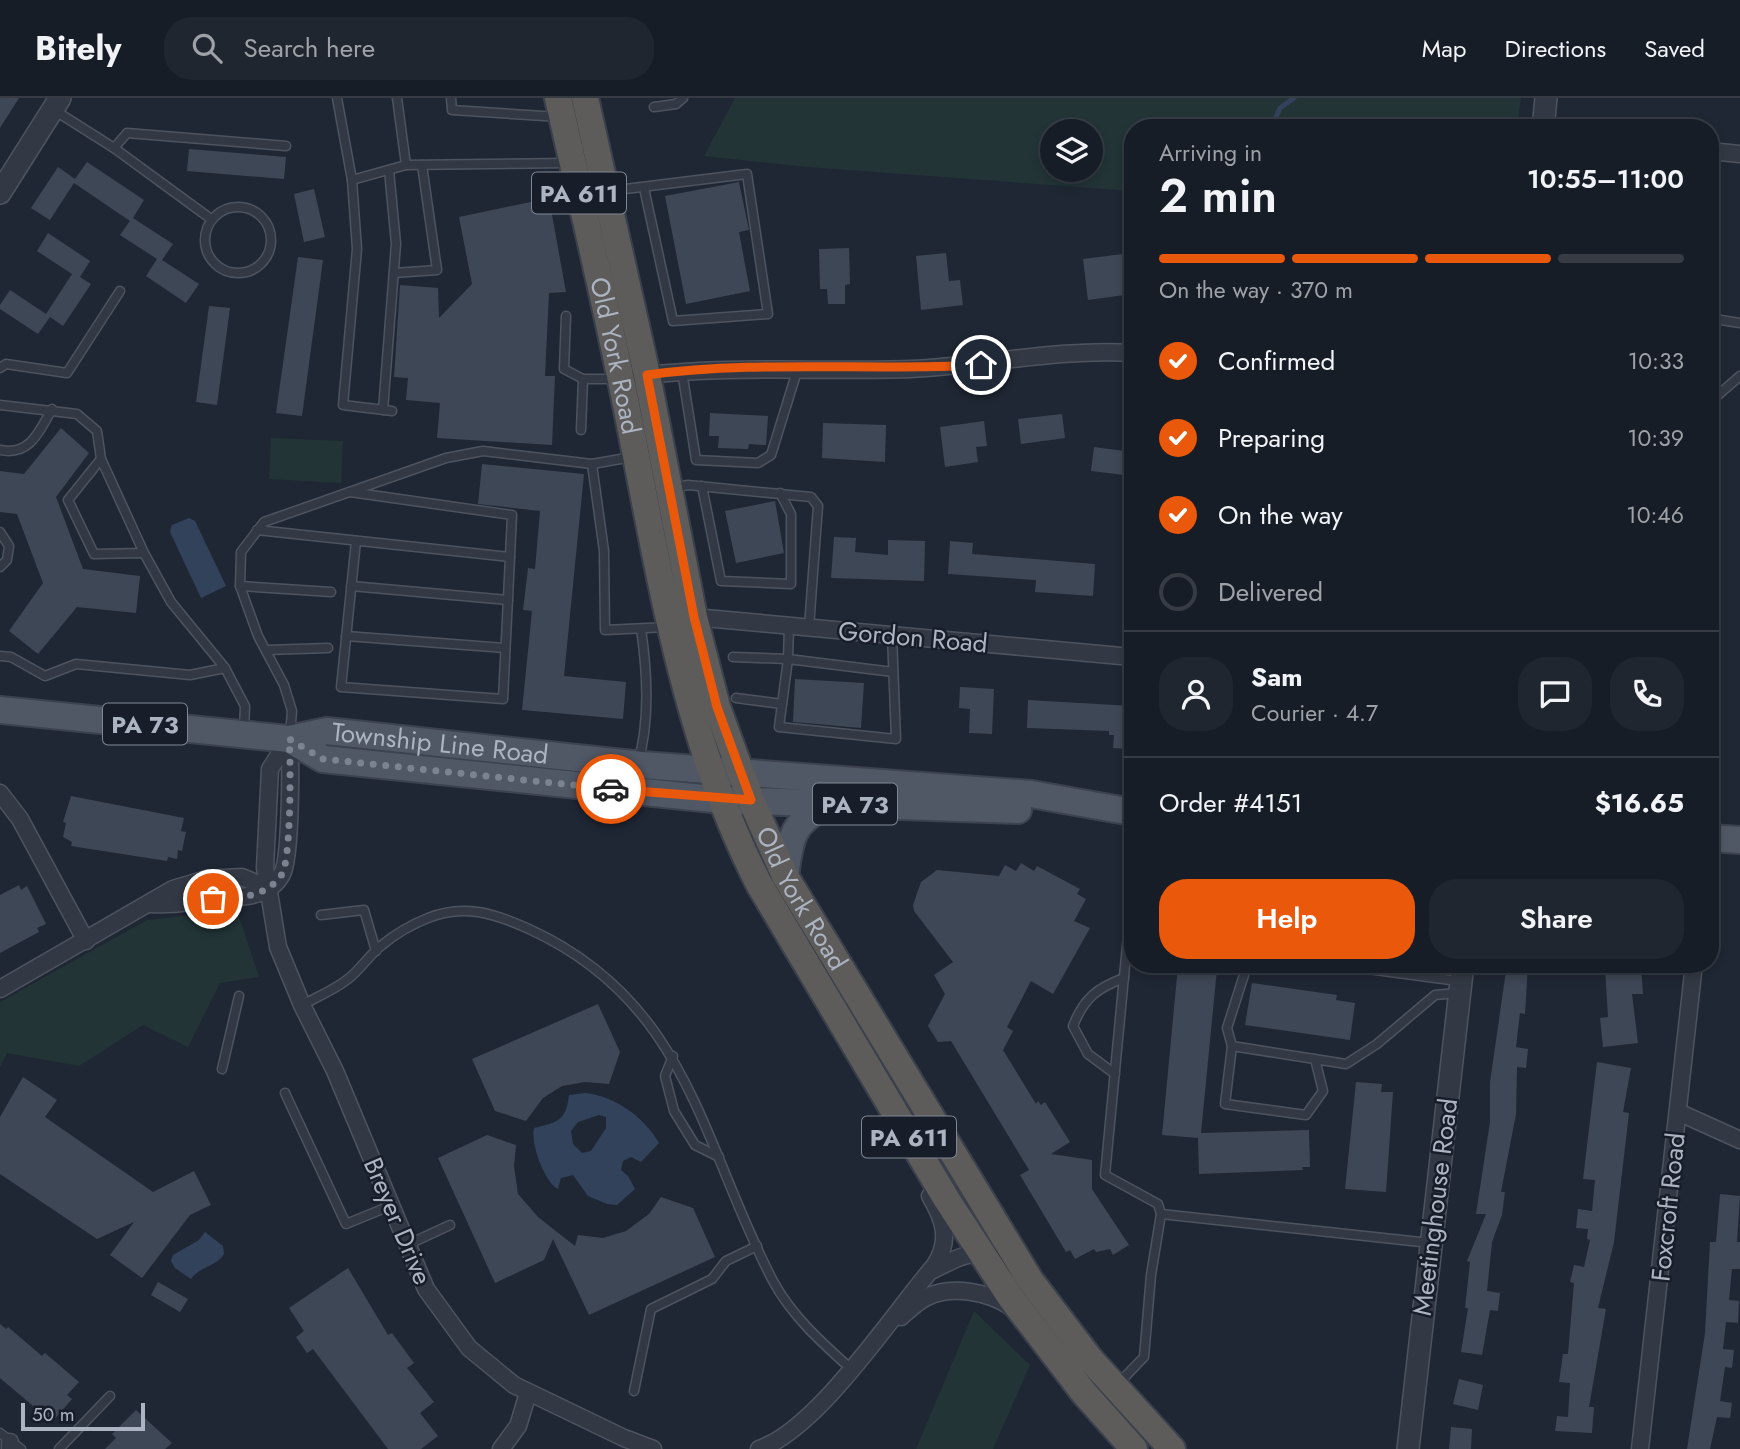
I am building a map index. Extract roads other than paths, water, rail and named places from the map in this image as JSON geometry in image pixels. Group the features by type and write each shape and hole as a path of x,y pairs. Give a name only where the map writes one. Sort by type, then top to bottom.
{"highway":[{"name":"Old York Road","path":"585,98 647,375 669,489 683,622 751,800 785,876 1030,1280 1115,1387 1136,1443"},
{"name":"Old York Road","path":"560,108 636,456 683,622 712,770 736,840 759,884 854,1044 1022,1314 1084,1393 1136,1443 1172,1449"},
{"path":"572,163 598,160"}],"main road":[{"name":"Township Line Road","path":"0,709 289,739 327,731 637,765 1031,794 1124,811"},
{"name":"Township Line Road","path":"289,739 323,759 723,800 1124,813"},
{"path":"785,876 791,836 795,828 810,813 830,803"},
{"path":"1719,839 1740,840"}],"street":[{"path":"1544,119 1546,98"},
{"path":"0,193 57,104"},
{"path":"1719,152 1740,154"},
{"path":"621,379 682,371 906,369 981,365 1104,351 1124,352"},
{"name":"Gordon Road","path":"683,622 789,625 1124,656"},
{"path":"0,989 150,904 179,906 213,899 244,898 268,888 283,873 293,771 289,739"},
{"name":"Breyer Drive","path":"289,739 270,769 264,868 278,947 302,1005 335,1071 426,1289 453,1329 483,1361 528,1393 653,1449"},
{"path":"0,793 20,819 86,941"},
{"name":"Foxcroft Road","path":"1640,1449 1693,973"},
{"name":"Meetinghouse Road","path":"1408,1449 1461,980"},
{"path":"759,1449 787,1435 806,1421 929,1272 943,1246 943,1219 877,1103 854,1044"},
{"path":"1678,1112 1740,1140"},
{"path":"929,1272 959,1257 982,1253 1002,1258 1030,1280"},
{"path":"879,1333 925,1298 946,1292 999,1298 1022,1314"},
{"path":"501,1449 518,1426 528,1393"}],"lane":[{"path":"337,98 352,180 357,249 343,405 388,410 396,244 389,170"},
{"path":"397,98 406,165"},
{"path":"451,98 452,110 560,108"},
{"path":"654,107 676,104 683,98"},
{"path":"57,104 211,219"},
{"path":"114,148 127,133 286,146"},
{"path":"352,180 406,165 572,163"},
{"path":"394,273 437,270 422,165"},
{"path":"606,191 747,174 768,314 673,321 644,188"},
{"path":"242,207 259,215 270,230 271,240 265,260 249,272 238,273 220,268 206,248 206,231 211,219 233,208 242,207"},
{"path":"0,368 6,364 67,373 120,291"},
{"path":"566,316 565,369 583,379 621,379"},
{"path":"1719,321 1740,323"},
{"path":"682,371 696,460 758,463 771,455 798,368"},
{"path":"1719,394 1740,376"},
{"path":"582,430 583,379"},
{"path":"0,405 52,409 76,414 97,431 101,460 144,553 171,602 225,668 245,706 244,734"},
{"path":"0,450 20,450 34,441 52,409"},
{"path":"289,739 292,711 284,685 266,650 240,586 241,552 264,522 446,458 483,451 592,464 636,456"},
{"path":"101,460 68,500 94,554 144,553"},
{"path":"592,464 604,551 605,630 641,629 683,622"},
{"path":"669,489 688,485 811,497 818,506 809,627"},
{"path":"702,486 721,580 791,584 792,514 780,493"},
{"path":"348,492 512,515 503,699 341,687 356,541"},
{"path":"257,530 510,556"},
{"path":"0,532 9,546 7,560 0,568"},
{"path":"240,586 331,592"},
{"path":"351,586 508,600"},
{"path":"789,625 788,659 779,727 897,739 892,635"},
{"path":"637,765 643,745 645,658 641,629"},
{"path":"346,636 505,648"},
{"path":"266,650 328,648"},
{"path":"0,656 11,657 45,676 76,664 190,675 225,668"},
{"path":"733,657 788,659 893,672"},
{"path":"736,698 782,704"},
{"path":"321,915 364,910 376,951"},
{"path":"302,1005 345,982 376,951 429,918 472,910 493,913 537,933 585,962 637,1006 673,1056 774,1283 808,1331 850,1368"},
{"path":"1115,1387 1144,1357 1161,1214 1158,1204 1105,1175 1124,973"},
{"path":"1404,973 1461,980"},
{"path":"1244,975 1227,1028 1232,1046 1225,1104 1306,1115 1323,1091 1315,1059"},
{"path":"1115,1074 1088,1054 1073,1026 1081,1006 1099,987 1124,978"},
{"path":"1232,1046 1346,1064 1377,1044 1434,995 1461,980"},
{"path":"222,1069 239,996"},
{"path":"673,1056 665,1076 674,1111 695,1145 719,1157"},
{"path":"285,1093 346,1224 390,1206"},
{"path":"1161,1214 1431,1243"},
{"path":"407,1245 450,1224"},
{"path":"634,1391 651,1309 712,1279 726,1261 757,1246"},
{"path":"59,1449 110,1396"}],"water":[{"path":"189,518 195,521 226,586 201,598 170,532 172,525"},
{"path":"585,1093 618,1103 637,1117 659,1143 641,1162 631,1157 623,1161 621,1170 635,1189 617,1205 588,1196 573,1175 561,1178 558,1189 548,1179 540,1162 534,1143 534,1128 559,1119 566,1110 569,1095","holes":["599,1115 606,1117 606,1128 591,1151 582,1153 573,1144 571,1131 578,1122"]},
{"path":"205,1232 223,1246 224,1254 217,1262 199,1271 191,1279 175,1268 171,1261 173,1255 199,1240"}],"waterway":[{"path":"1275,119 1280,108 1294,98"}]}
